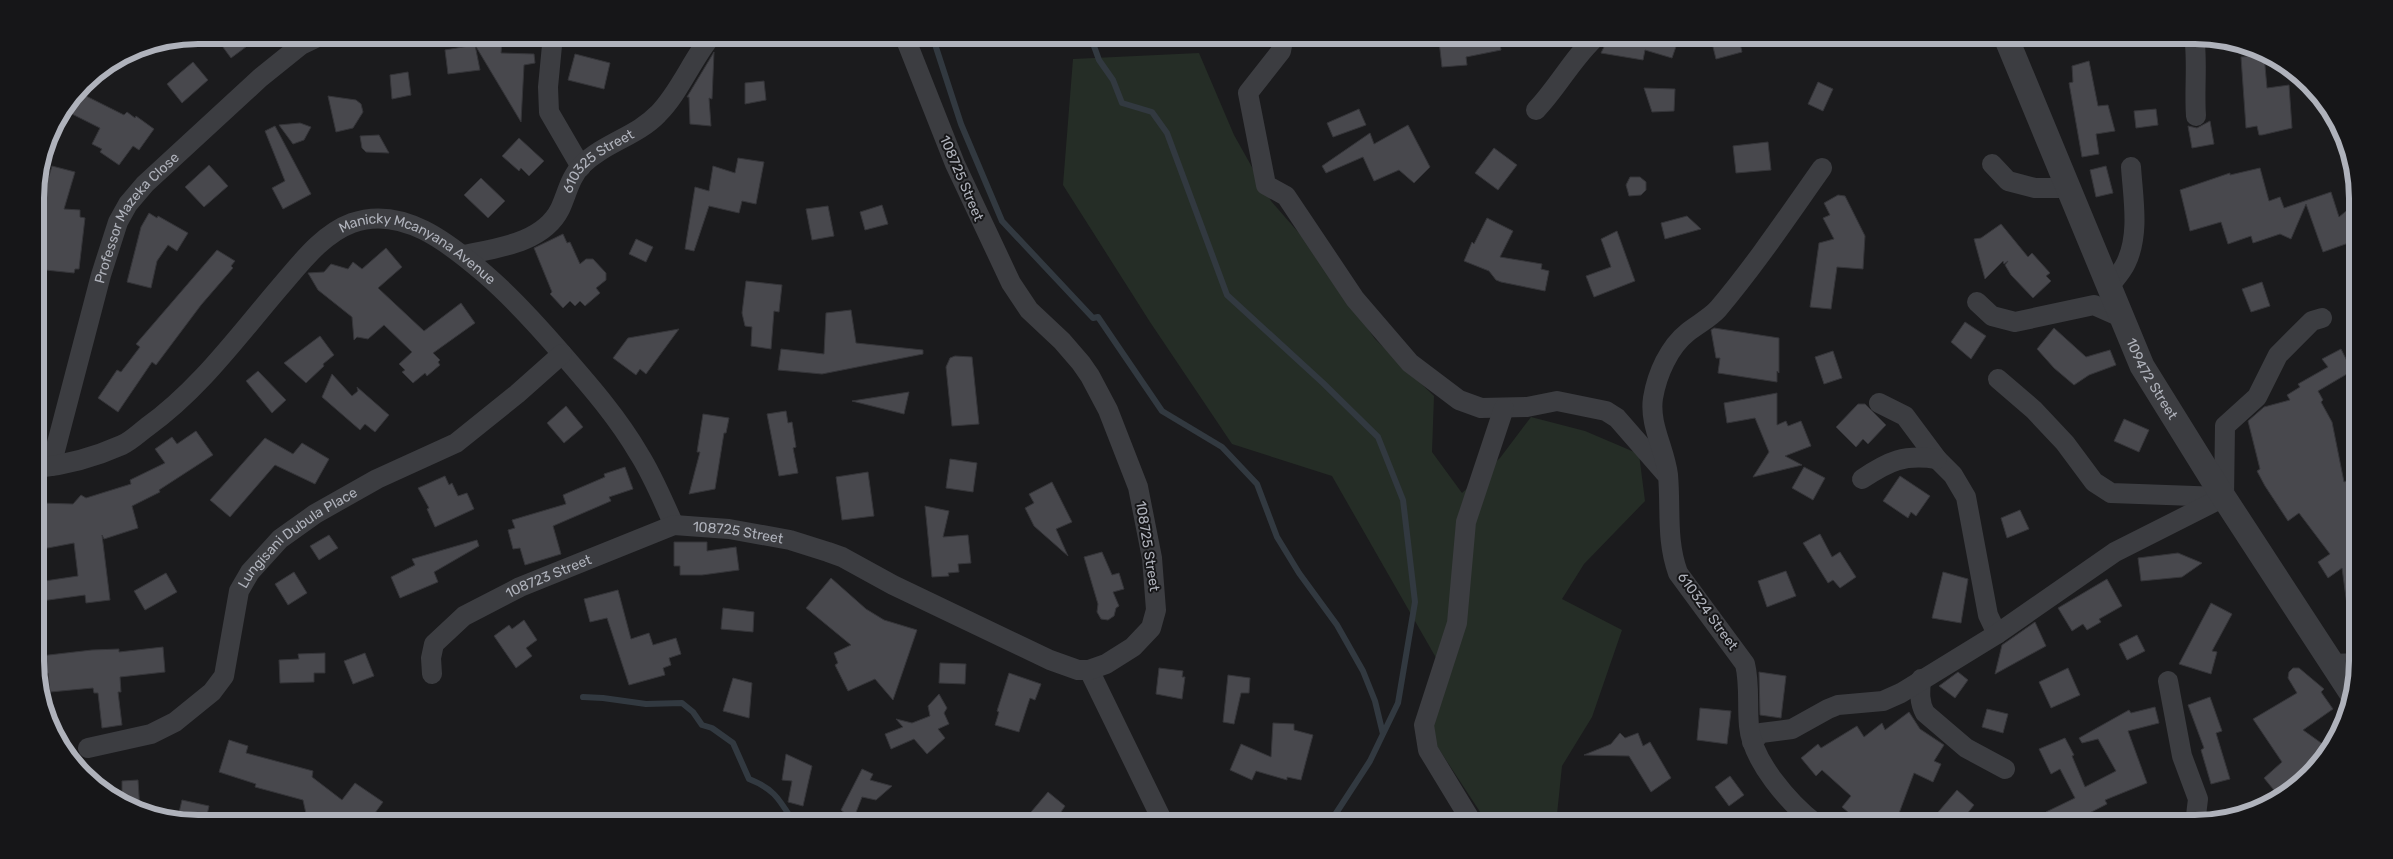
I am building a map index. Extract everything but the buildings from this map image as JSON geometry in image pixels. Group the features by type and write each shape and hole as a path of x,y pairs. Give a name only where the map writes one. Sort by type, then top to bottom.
{"street":[{"name":"Professor Mazeka Close","path":"44,467 101,275 118,222 128,204 146,184 260,78 303,44"},
{"path":"552,44 548,87 549,112 581,167"},
{"name":"610325 Street","path":"464,255 511,245 541,230 552,222 573,177 581,167 601,152 634,133 660,113 704,44"},
{"name":"108725 Street","path":"674,525 729,528 790,540 842,557 892,585 1050,660 1078,670 1089,670 1106,664 1133,646 1151,628 1156,610 1152,558 1138,487 1108,410 1090,376 1062,341 1029,310 999,261 955,164 908,44"},
{"path":"1282,44 1281,51 1248,93 1266,184 1286,196 1355,299 1410,363 1459,400 1481,408 1527,407 1557,401 1606,411 1617,418 1668,476"},
{"path":"1536,110 1554,91 1571,63 1588,44"},
{"name":"109472 Street","path":"2009,44 2108,288 2142,366 2224,497 2347,686"},
{"path":"2195,44 2197,55 2194,83 2196,116"},
{"path":"1992,164 2008,181 2035,188 2067,188"},
{"path":"2108,288 2126,265 2132,248 2134,220 2131,167"},
{"name":"610324 Street","path":"1806,815 1775,782 1752,742 1749,728 1748,674 1745,664 1711,615 1686,585 1673,558 1670,539 1668,476 1653,422 1653,398 1667,357 1686,334 1717,311 1771,240 1822,168"},
{"name":"Manicky Mcanyana Avenue","path":"44,467 78,461 124,444 172,409 212,367 316,246 352,223 372,219 399,221 421,228 444,240 464,255 526,312 626,432 641,456 674,525"},
{"path":"1977,302 1992,316 2015,322 2094,305 2121,317"},
{"path":"2224,497 2225,426 2256,397 2278,355 2312,321 2322,318"},
{"name":"Lungisani Dubula Place","path":"88,748 151,734 175,722 212,692 224,676 239,591 250,572 280,539 314,514 363,486 456,442 517,394 562,354"},
{"path":"1998,379 2034,410 2065,443 2094,482 2111,493 2224,497"},
{"path":"1879,402 1905,416 1937,459 1953,475 1966,497 1986,606 1997,634"},
{"path":"1468,815 1428,750 1424,725 1456,622 1466,522 1504,408"},
{"path":"1862,480 1898,459 1923,457 1937,459"},
{"path":"1752,742 1761,733 1792,729 1838,705 1883,702 1997,634 2115,552 2224,497"},
{"name":"108723 Street","path":"432,674 431,658 434,644 464,616 520,587 674,525"},
{"path":"2333,664 2349,663"},
{"path":"1089,670 1160,815"},
{"path":"1921,680 1921,706 1925,713 1966,748 2005,769"},
{"path":"2168,681 2182,756 2198,799 2196,815"}],"shaded area":[{"path":"1199,53 1234,135 1271,201 1312,248 1375,339 1434,396 1432,452 1462,493 1500,458 1531,417 1585,431 1639,454 1645,501 1584,564 1562,599 1622,630 1592,717 1562,766 1557,815 1482,815 1427,731 1443,670 1332,476 1232,444 1150,322 1063,185 1073,59"}],"waterway":[{"path":"935,44 961,124 1002,221 1093,318 1098,317 1162,411 1222,447 1257,484 1277,537 1299,573 1337,625 1363,671 1375,701 1383,734 1370,761 1335,815"},
{"path":"1093,44 1099,60 1113,80 1122,103 1152,112 1167,133 1227,295 1323,383 1378,437 1403,500 1415,602 1398,703 1383,734"},
{"path":"583,697 646,704 682,703 693,712 702,725 712,728 733,743 749,779 774,794 789,815"}]}
